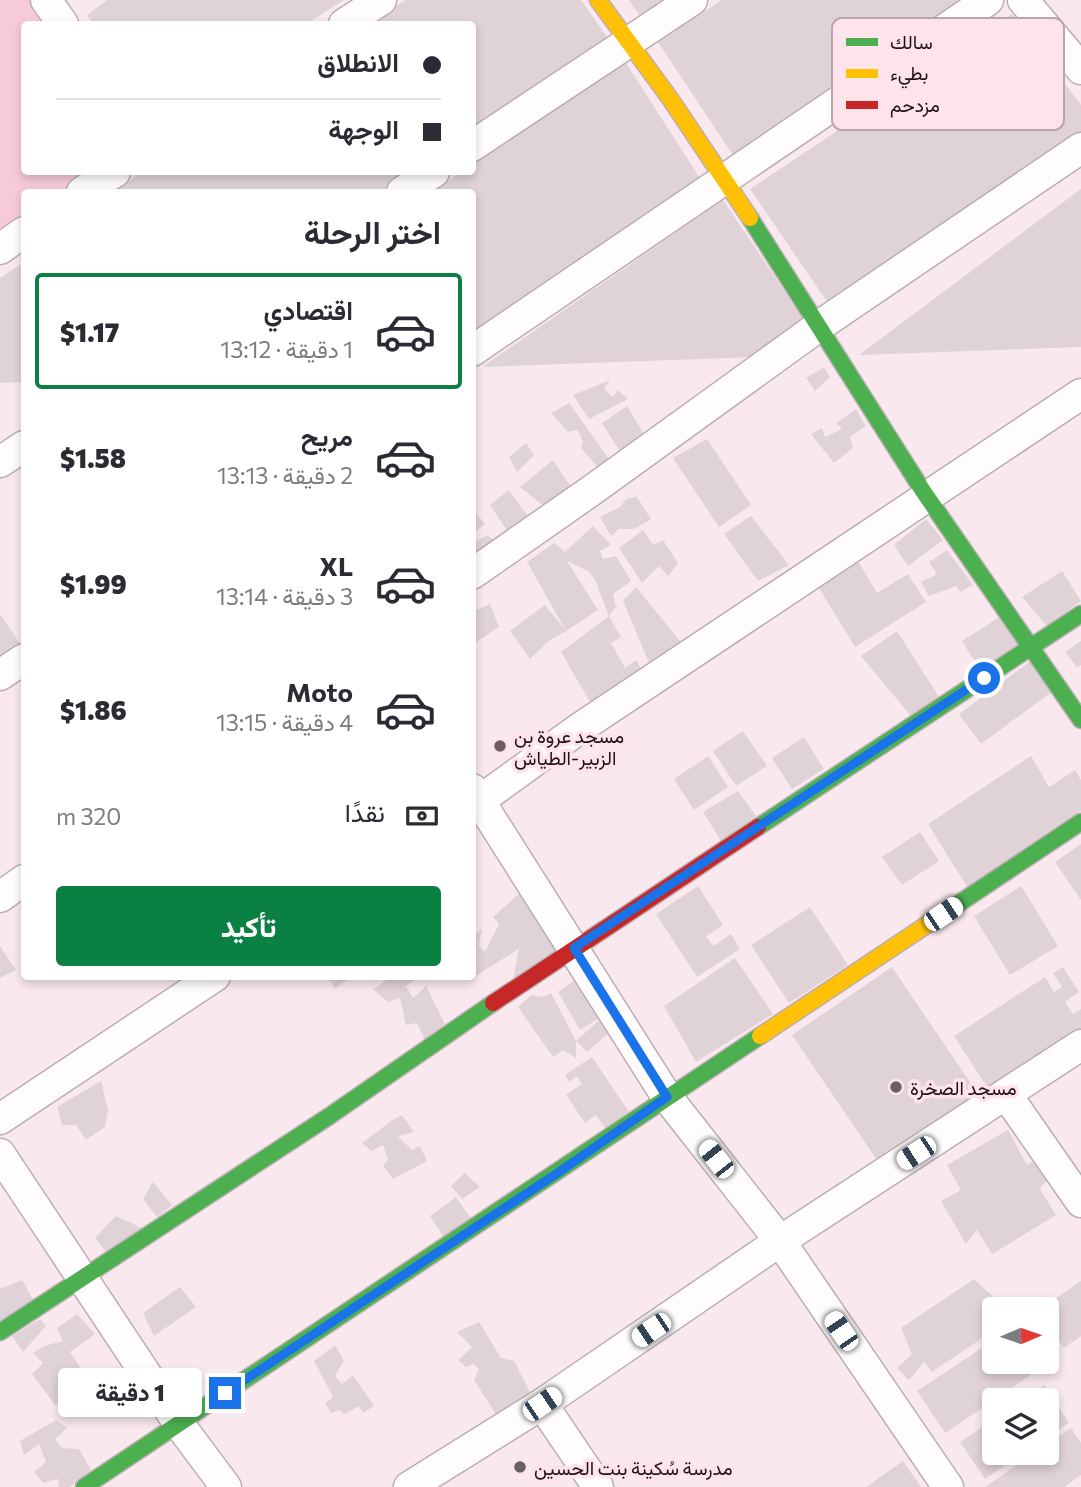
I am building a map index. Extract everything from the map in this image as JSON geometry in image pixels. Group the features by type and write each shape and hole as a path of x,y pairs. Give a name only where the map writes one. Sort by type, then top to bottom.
{"street":[{"path":"350,21 381,0"},
{"path":"598,0 629,40 724,179 928,497 1081,720"},
{"path":"476,143 692,0"},
{"path":"961,18 988,0"},
{"path":"1023,0 1038,18"},
{"path":"1064,49 1081,69"},
{"path":"476,348 832,106"},
{"path":"476,571 819,326 1081,148"},
{"path":"87,189 110,175"},
{"path":"407,189 429,175"},
{"path":"476,798 1081,394"},
{"path":"0,462 21,448"},
{"path":"0,1332 328,1117 574,948 1081,614"},
{"path":"0,675 21,661"},
{"path":"476,801 574,948 667,1097 780,1241 948,1487"},
{"path":"84,1487 1081,822"},
{"path":"0,897 21,882"},
{"path":"0,1119 209,980"},
{"path":"409,1487 542,1404 780,1241 1081,1045"},
{"path":"1006,1094 1081,1202"},
{"path":"0,1154 179,1424 226,1487"},
{"path":"542,1404 598,1487"}],"shaded area":[{"path":"0,0 45,0 60,21 21,21 21,175 107,175 86,189 21,189 21,232 0,239"}],"building":[{"path":"107,0 344,0 311,21 91,21 87,15"},
{"path":"406,0 581,0 610,41 476,129 476,21 374,21"},
{"path":"629,0 663,0 640,16"},
{"path":"722,0 963,0 937,18 832,18 832,92 736,160 658,42"},
{"path":"626,63 703,183 476,334 476,189 435,189 457,175 476,175 476,161"},
{"path":"1064,83 1081,105 1081,135 828,303 750,189 838,130 1064,130"},
{"path":"138,175 408,175 386,189 116,189"},
{"path":"1081,189 1081,347 859,355"},
{"path":"723,200 806,323 757,357 482,367"},
{"path":"21,264 21,382 0,383 0,278"},
{"path":"824,367 830,377 815,391 806,378"},
{"path":"610,380 604,389 613,397 618,390 628,399 589,419 573,395"},
{"path":"569,403 611,462 601,471 581,448 583,442 578,430 568,432 551,413"},
{"path":"627,406 645,436 621,453 602,423"},
{"path":"856,409 866,426 850,437 853,448 834,463 811,434 822,428 825,437 842,429 836,423"},
{"path":"707,439 751,505 719,527 673,458"},
{"path":"526,443 534,455 517,472 509,457"},
{"path":"553,460 574,492 558,495 545,507 520,487"},
{"path":"509,490 529,518 508,532 490,505"},
{"path":"637,497 651,519 634,529 619,529 611,536 600,517 620,507 626,499"},
{"path":"476,513 485,524 476,531"},
{"path":"751,516 789,565 758,581 724,534"},
{"path":"926,519 943,540 908,566 894,545"},
{"path":"593,526 611,545 600,551 603,559 616,556 631,581 613,594 616,607 609,616 595,580 588,571 567,561 598,610 566,631 527,562 554,543 565,552"},
{"path":"643,530 653,545 663,540 678,563 668,576 659,566 642,583 619,548"},
{"path":"487,535 496,542 476,556 476,542"},
{"path":"947,550 973,585 960,592 956,586 929,596 921,582 937,574 929,562"},
{"path":"856,558 877,593 908,574 926,602 855,647 816,583"},
{"path":"1062,571 1081,601 1047,626 1022,597"},
{"path":"636,587 685,647 652,670 623,601"},
{"path":"490,604 499,627 476,642 476,610"},
{"path":"545,605 566,631 549,641 530,659 510,631"},
{"path":"0,614 21,645 21,649 0,664"},
{"path":"609,616 621,637 611,643 625,668 636,660 644,674 594,709 561,652"},
{"path":"998,618 1023,646 982,673 962,641"},
{"path":"897,631 939,697 911,716 861,656"},
{"path":"1081,641 1081,665 1077,667 1065,652"},
{"path":"1031,661 1053,691 981,744 959,714"},
{"path":"743,731 767,766 736,786 713,751"},
{"path":"804,737 824,769 792,789 772,758"},
{"path":"708,756 728,787 694,810 674,779"},
{"path":"1031,756 1049,787 1075,770 1081,780 1081,811 969,890 928,824"},
{"path":"738,791 756,816 721,841 703,812"},
{"path":"920,832 939,861 902,885 882,857"},
{"path":"1081,844 1081,900 1055,862"},
{"path":"698,886 723,925 706,936 713,946 731,934 740,949 697,977 656,914"},
{"path":"1021,886 1058,946 1010,975 974,916"},
{"path":"522,891 570,951 513,980 519,949 476,975 476,933 482,929 479,945 485,952 499,924 493,917"},
{"path":"810,907 848,965 789,1003 751,945"},
{"path":"0,946 16,970 0,978"},
{"path":"735,958 773,1014 696,1062 664,1006"},
{"path":"892,967 978,1094 879,1163 792,1035"},
{"path":"1063,967 1079,992 1065,1002 1073,1014 1081,1009 1081,1037 992,1095 954,1036 1045,977 1054,992 1062,987 1053,973"},
{"path":"580,976 606,1014 580,1030 558,992"},
{"path":"330,980 347,980 335,989"},
{"path":"387,980 414,980 406,986 413,998 426,986 445,1024 425,1040 417,1023 406,1025 400,998 388,1002 373,989"},
{"path":"551,993 576,1041 576,1058 563,1050 553,1057 518,1007 531,995 542,997"},
{"path":"606,1014 611,1031 587,1052 576,1041"},
{"path":"592,1057 629,1112 605,1128 596,1115 585,1123 566,1095 582,1084 577,1076 569,1082 565,1075"},
{"path":"101,1081 108,1110 105,1127 86,1140 76,1125 62,1125 57,1107"},
{"path":"402,1115 414,1132 398,1136 412,1150 420,1146 427,1161 393,1179 383,1166 388,1160 383,1145 371,1151 362,1143"},
{"path":"1008,1130 1027,1165 1038,1158 1049,1177 1040,1189 1056,1215 992,1254 977,1230 966,1244 941,1201 961,1190 947,1165"},
{"path":"465,1173 480,1187 462,1199 451,1186"},
{"path":"153,1182 172,1205 157,1217 143,1199"},
{"path":"456,1197 472,1220 444,1238 430,1216"},
{"path":"116,1216 142,1228 106,1252 95,1238"},
{"path":"974,1279 994,1297 982,1297 982,1338 932,1372 924,1362 909,1380 897,1368 912,1354 901,1328"},
{"path":"22,1280 34,1301 0,1321 0,1289"},
{"path":"1081,1281 1081,1336 1064,1348 1059,1341 1058,1297"},
{"path":"180,1287 196,1307 154,1336 143,1313"},
{"path":"77,1314 95,1334 70,1352 91,1384 80,1394 70,1381 58,1386 64,1397 55,1405 32,1374 43,1363 33,1353 44,1346 63,1341 57,1328"},
{"path":"40,1319 46,1326 23,1352 12,1336"},
{"path":"479,1322 501,1358 514,1361 533,1398 499,1419 474,1380 479,1369 473,1364 466,1367 458,1360 472,1347 457,1332"},
{"path":"335,1345 344,1361 335,1376 342,1384 353,1375 374,1406 363,1413 359,1406 345,1414 339,1410 331,1413 325,1403 333,1397 314,1361"},
{"path":"982,1348 982,1374 1031,1375 1012,1388 982,1388 982,1408 945,1433 917,1391"},
{"path":"1059,1408 1069,1423 1059,1430"},
{"path":"56,1420 67,1428 55,1439 62,1448 79,1449 91,1470 70,1487 59,1487 58,1479 43,1483 34,1472 46,1462 39,1444 24,1455 20,1441"},
{"path":"982,1427 982,1465 1006,1465 985,1479 960,1442"},
{"path":"1071,1428 1081,1443 1081,1475 1064,1487 985,1487 1017,1465 1059,1465 1059,1436"},
{"path":"903,1461 921,1487 866,1487"}],"traffic: fast":[{"path":"750,218 923,491 1081,720"},
{"path":"758,827 1081,614"},
{"path":"937,918 1081,822"},
{"path":"0,1332 328,1117 493,1003"},
{"path":"84,1487 760,1036"}],"traffic: slow":[{"path":"598,0 671,100 750,218"},
{"path":"760,1036 937,918"}],"traffic: jam":[{"path":"493,1003 758,827"}],"place":[{"name":"مسجد عروة بن الزبير-الطياش","path":"500,746"},
{"name":"مسجد الصخرة","path":"896,1087"},
{"name":"مدرسة سُكينة بنت الحسين","path":"520,1467"}],"route":[{"path":"225,1393 556,1174 667,1097 574,948 984,678"}]}
